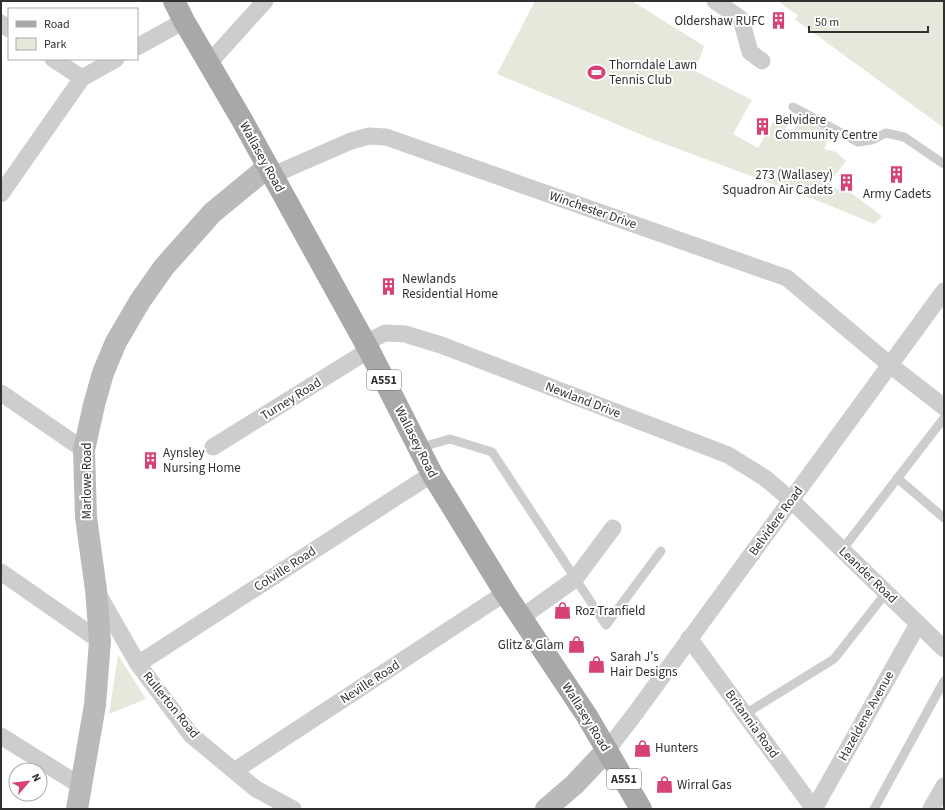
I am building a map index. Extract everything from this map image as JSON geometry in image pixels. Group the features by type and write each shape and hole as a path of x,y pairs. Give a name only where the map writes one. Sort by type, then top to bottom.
{"main road":[{"name":"Wallasey Road","path":"174,1 184,21 271,171 367,346 432,474 505,593 587,716 641,809"}],"street":[{"path":"209,63 265,1"},
{"path":"715,1 741,19 750,52 762,62"},
{"path":"138,46 184,21"},
{"path":"55,60 82,78"},
{"path":"1,194 82,78 114,60"},
{"name":"Winchester Drive","path":"271,171 351,141 369,136 386,137 787,278 890,365 944,407"},
{"name":"Marlowe Road","path":"77,809 95,705 100,641 96,590 86,517 84,450 103,372 116,342 140,301 169,261 196,233 212,213 271,171"},
{"name":"Belvidere Road","path":"607,750 944,291"},
{"name":"Newland Drive","path":"367,346 385,334 405,334 441,345 728,455 764,478 791,500"},
{"name":"Turney Road","path":"213,447 367,346"},
{"path":"1,393 84,450"},
{"name":"Colville Road","path":"138,664 432,474"},
{"name":"Leander Road","path":"791,500 944,649"},
{"path":"522,617 575,579 613,528"},
{"path":"1,572 100,641"},
{"name":"Rullerton Road","path":"96,590 138,664 191,735 256,789 293,809"},
{"name":"Neville Road","path":"234,771 505,593"},
{"name":"Hazeldene Avenue","path":"814,809 918,624"},
{"name":"Britannia Road","path":"689,638 814,809"},
{"path":"1,736 81,786"},
{"path":"546,809 575,784 607,750"},
{"path":"931,809 944,786"}],"lane":[{"path":"793,107 858,142 872,140 886,133 904,138 944,164"},
{"path":"842,550 944,418"},
{"path":"418,448 450,439 492,452 606,625 661,551"},
{"path":"897,478 944,518"},
{"path":"745,714 834,659 886,593"},
{"path":"874,809 944,681"}],"green space":[{"path":"535,1 632,1 704,46 695,71 752,100 733,134 758,148 779,112 784,115 789,122 785,129 792,133 798,123 810,120 831,133 824,149 836,152 846,161 829,183 840,191 846,184 849,186 847,190 882,216 874,224 821,202 654,140 497,74"},
{"path":"777,1 944,1 944,128 795,20 798,15"},
{"path":"118,655 146,699 109,714"}],"place":[{"name":"Oldershaw RUFC","path":"778,21"},
{"name":"Thorndale Lawn Tennis Club","path":"596,72"},
{"name":"Belvidere Community Centre","path":"762,127"},
{"name":"Army Cadets","path":"897,175"},
{"name":"273 (Wallasey) Squadron Air Cadets","path":"846,182"},
{"name":"Newlands Residential Home","path":"389,286"},
{"name":"Aynsley Nursing Home","path":"150,460"},
{"name":"Roz Tranfield","path":"562,611"},
{"name":"Glitz & Glam","path":"577,645"},
{"name":"Sarah J's Hair Designs","path":"597,664"},
{"name":"Hunters","path":"642,748"},
{"name":"Wirral Gas","path":"664,785"}]}
